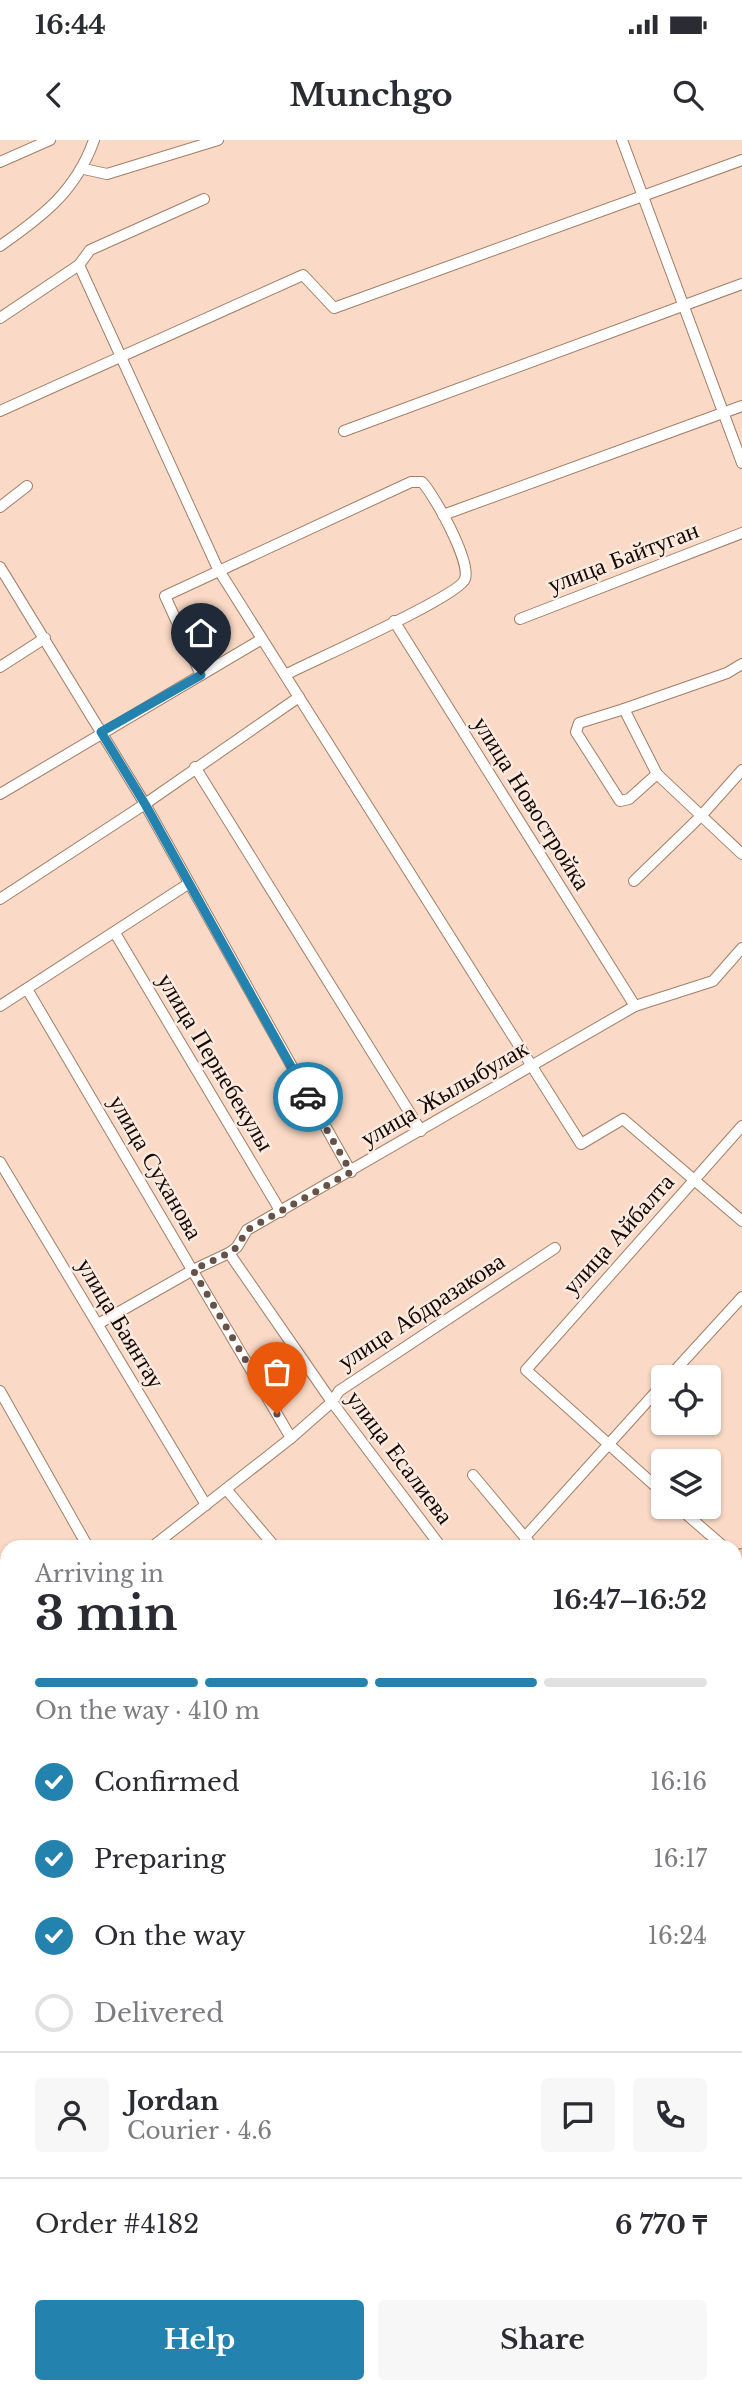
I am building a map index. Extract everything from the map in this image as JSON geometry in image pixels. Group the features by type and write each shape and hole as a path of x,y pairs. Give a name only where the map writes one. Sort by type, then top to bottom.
{"street":[{"path":"0,162 50,140"},
{"path":"0,246 43,215 84,169 94,140"},
{"path":"84,169 107,174 218,140"},
{"path":"622,140 742,463"},
{"path":"0,411 121,354 303,275 334,309 742,160"},
{"path":"0,317 79,265 90,250 204,199"},
{"path":"79,265 218,569 581,1144 623,1119 742,1221"},
{"path":"344,431 742,284"},
{"path":"443,515 742,406"},
{"path":"201,675 165,596 218,569 411,482 422,482 443,515 466,568 466,580 459,587 285,675"},
{"path":"0,507 27,486"},
{"name":"улица Байтуган","path":"520,620 742,533"},
{"path":"0,567 145,804 351,1172"},
{"name":"улица Новостройка","path":"394,621 635,1006"},
{"path":"0,667 45,638"},
{"path":"0,794 262,639"},
{"path":"657,774 629,799 620,802 576,732 579,723 727,673 742,664"},
{"path":"0,899 145,804 299,697"},
{"path":"624,709 657,774 742,854"},
{"path":"195,767 421,1131"},
{"path":"634,881 701,816 742,770"},
{"path":"0,1006 188,884"},
{"name":"улица Пернебекулы","path":"115,933 281,1212"},
{"name":"улица Жылыбулак","path":"98,1325 193,1270 229,1253 237,1247 247,1230 635,1006 713,981 742,948"},
{"name":"улица Суханова","path":"27,989 291,1438"},
{"name":"улица Айбалта","path":"608,1444 526,1370 742,1126"},
{"name":"улица Баянтау","path":"0,1162 206,1505"},
{"name":"улица Абдразакова","path":"161,1540 291,1438 332,1402 339,1391 555,1248"},
{"name":"улица Есалиева","path":"229,1253 332,1402 436,1540"},
{"path":"680,1365 742,1297"},
{"path":"0,1391 84,1540"},
{"path":"526,1537 651,1397"},
{"path":"608,1444 651,1482"},
{"path":"473,1475 528,1540"},
{"path":"226,1489 269,1540"},
{"path":"692,1519 716,1540"}],"way so far":[{"path":"277,1414 193,1270 229,1253 237,1247 247,1230 351,1172 308,1097"}],"route":[{"path":"201,675 101,732 145,804 308,1097"}]}
